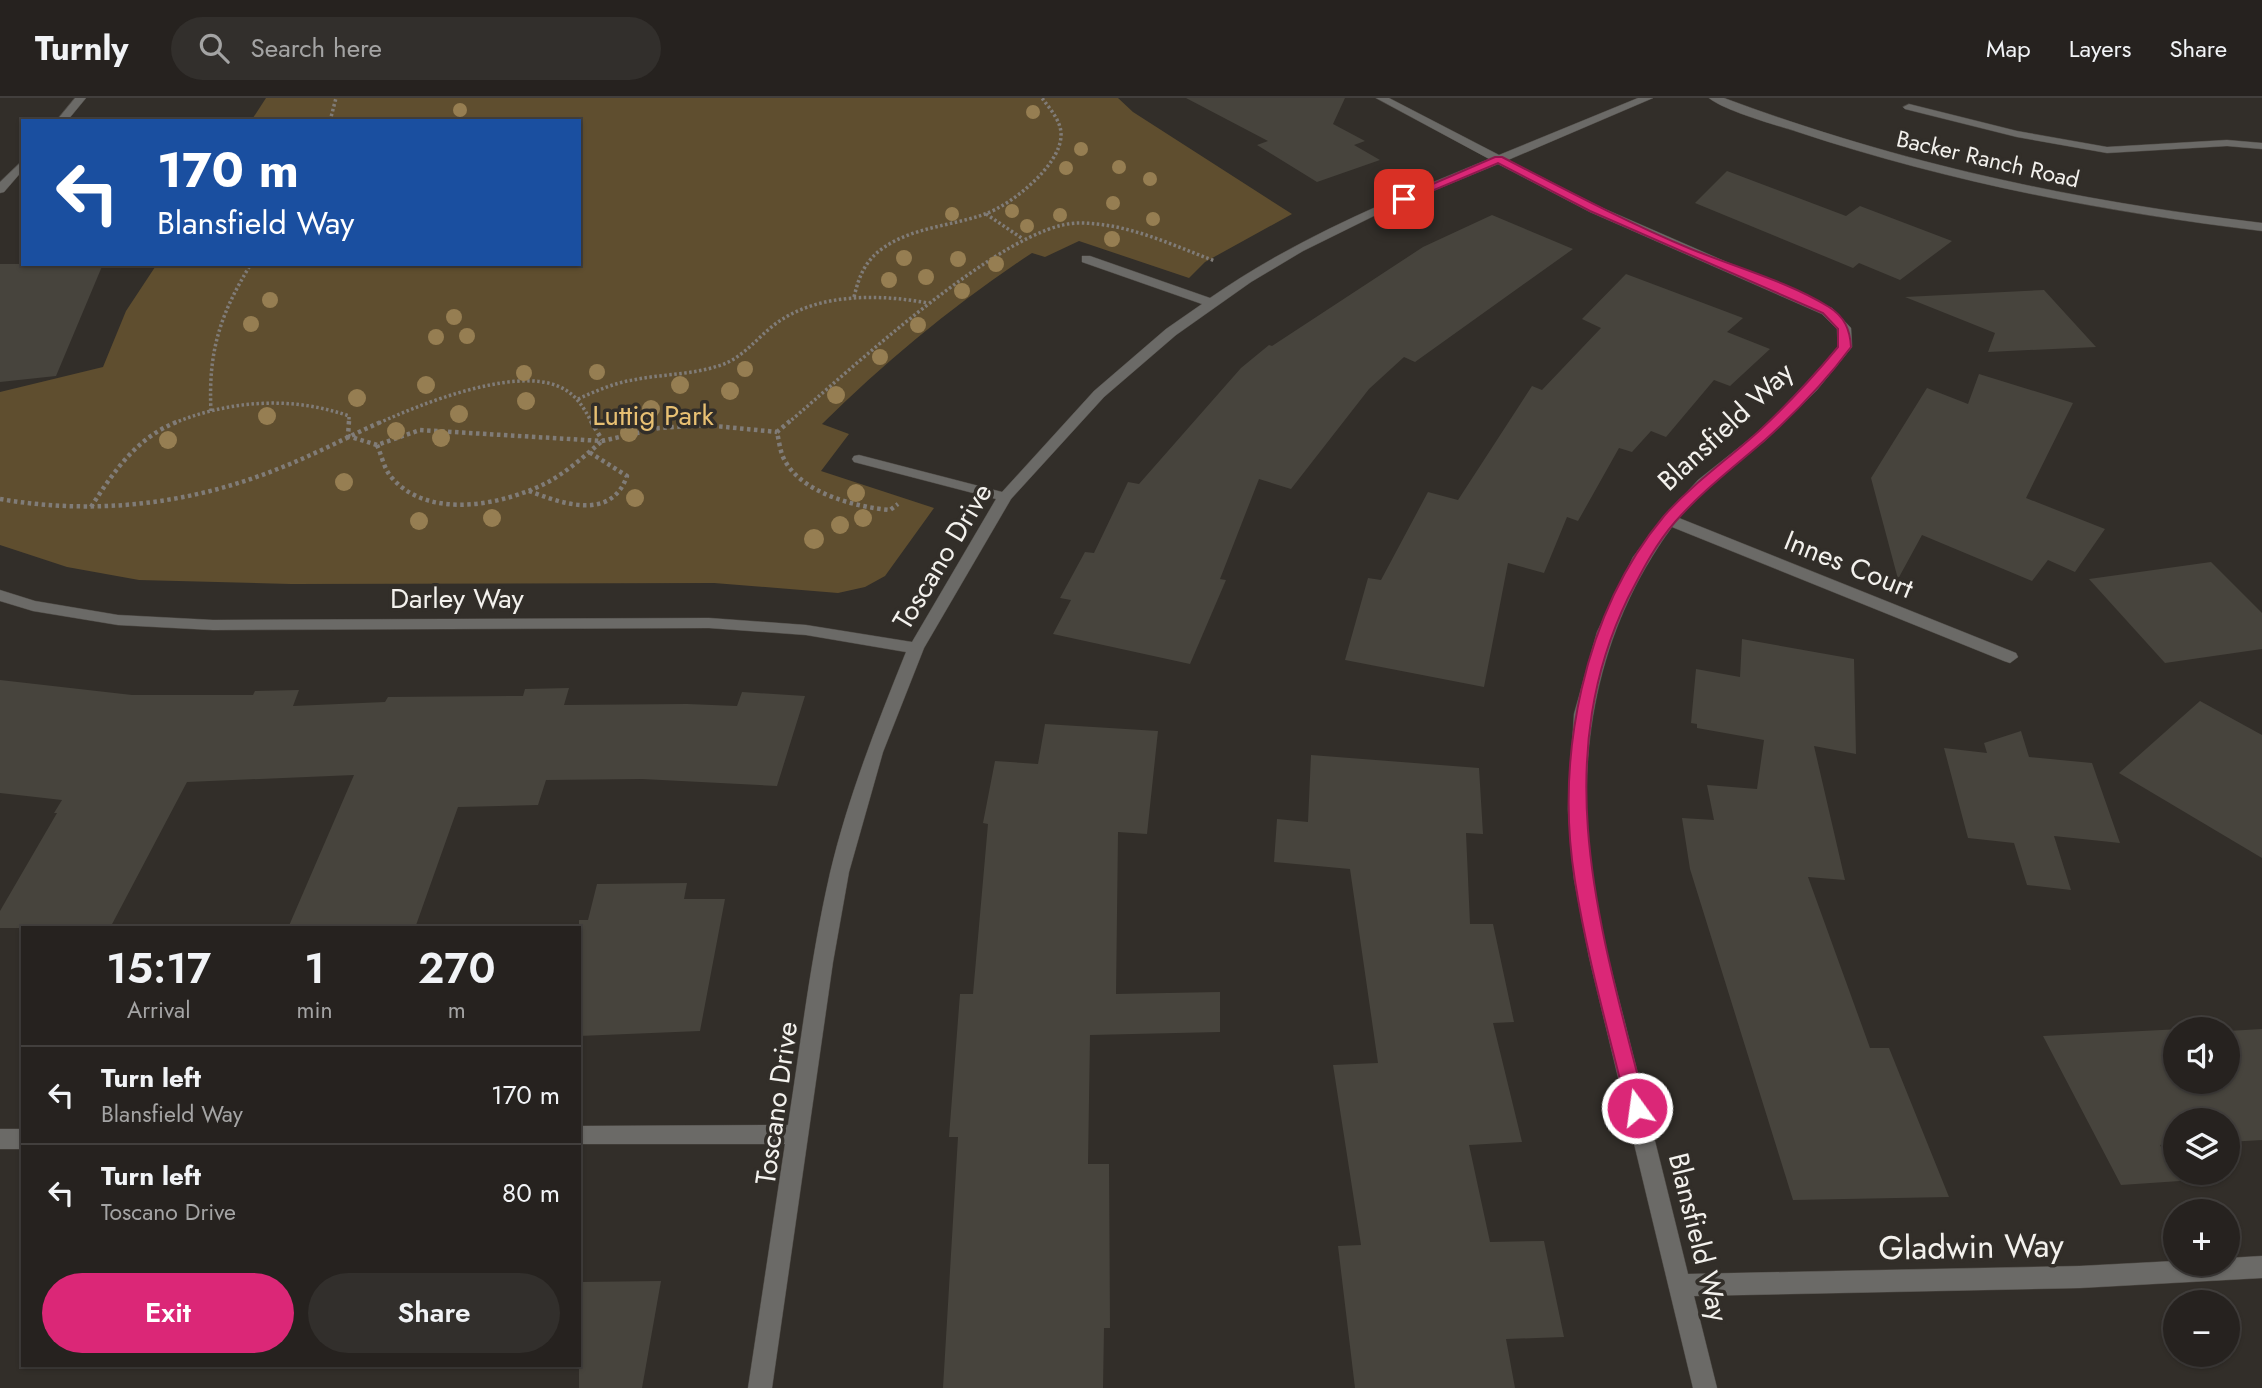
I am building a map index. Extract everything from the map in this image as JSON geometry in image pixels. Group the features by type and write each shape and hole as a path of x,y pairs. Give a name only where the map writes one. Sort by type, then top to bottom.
{"street":[{"path":"63,119 81,98"},
{"name":"Blansfield Way","path":"1381,98 1594,209 1685,251 1828,311 1844,328 1844,347 1812,387 1762,436 1703,484 1669,520 1639,561 1605,632 1583,714 1577,808 1583,879 1596,944 1705,1388"},
{"name":"Toscano Drive","path":"760,1388 823,962 840,872 874,752 916,648 1005,497 1100,394 1171,332 1211,303 1299,248 1380,208 1648,98"},
{"name":"Backer Ranch Road","path":"1714,98 1815,136 1964,177 2079,202 2262,227"},
{"path":"1909,107 2017,134 2107,150 2227,143 2262,146"},
{"path":"0,189 21,165"},
{"path":"1086,260 1211,303"},
{"path":"859,459 1005,497"},
{"name":"Innes Court","path":"1669,520 2010,657"},
{"name":"Darley Way","path":"0,595 33,606 118,620 213,625 709,623 806,630 916,648"},
{"path":"581,1135 798,1133"},
{"path":"0,1139 21,1139"},
{"name":"Gladwin Way","path":"1681,1285 2080,1277 2262,1267"}],"path":[{"path":"331,119 336,98"},
{"path":"854,297 857,278 865,264 887,246 919,231 985,214 1017,194 1056,153 1061,132 1042,98"},
{"path":"985,214 1023,239"},
{"path":"348,436 377,444 420,430 602,441 649,430 705,425 777,432 929,303 1039,231 1075,223 1119,225 1216,261"},
{"path":"211,411 209,367 216,335 232,295 250,266"},
{"path":"578,399 618,383 721,366 747,351 785,318 808,309 854,297 906,299 929,303"},
{"path":"0,499 44,506 130,506 209,492 278,469 401,410 485,386 542,382 560,387 578,399 602,441"},
{"path":"91,507 125,457 149,436 166,426 211,411 274,403 332,408 349,416 348,436"},
{"path":"777,432 787,464 807,482 839,498 874,508 890,509 898,504 910,508"},
{"path":"377,444 390,476 400,487 428,500 479,504 528,490 551,480 602,441"},
{"path":"528,490 579,508 601,503 622,487 627,476 589,452"}],"green space":[{"name":"Luttig Park","path":"266,98 1118,98 1133,112 1292,214 1205,262 1189,278 1079,241 1045,257 1032,253 949,312 897,355 822,424 849,434 821,471 934,508 885,576 865,587 838,593 714,583 291,584 139,580 67,567 0,545 0,392 103,367 126,311 156,266 581,266 581,119 252,119"}],"building":[{"path":"1186,98 1345,98 1333,124 1365,141 1354,145 1380,160 1317,182 1257,145 1268,141"},
{"path":"1727,171 1846,216 1860,206 1952,241 1900,280 1859,263 1853,268 1695,203"},
{"path":"1492,215 1573,249 1415,362 1404,357 1369,389 1291,489 1259,479 1220,579 1226,580 1190,664 1053,634 1071,600 1060,598 1085,552 1094,553 1128,482 1139,484 1241,368 1269,345 1272,346 1423,247"},
{"path":"0,264 102,266 56,376 0,382"},
{"path":"1626,274 1743,318 1727,332 1770,349 1730,386 1714,380 1666,437 1651,431 1632,452 1619,448 1578,521 1567,517 1544,573 1508,563 1484,687 1345,660 1368,578 1381,580 1428,492 1458,500 1532,386 1542,390 1601,328 1582,319"},
{"path":"2044,290 2096,347 1988,352 1995,333 1905,297"},
{"path":"1979,374 2073,403 2026,498 2105,529 2075,572 2048,560 2032,581 1922,535 1898,579 1871,478 1927,388 1968,404"},
{"path":"2211,562 2262,613 2262,649 2165,663 2089,579"},
{"path":"1742,639 1854,659 1856,754 1814,746 1845,880 1808,877 1870,1048 1889,1048 1949,1197 1793,1200 1690,869 1682,818 1714,820 1707,785 1757,789 1764,740 1697,728 1697,724 1691,723 1696,669 1740,677"},
{"path":"0,680 132,695 253,695 255,691 299,690 293,706 385,702 388,697 523,696 525,689 569,688 564,705 737,706 742,692 805,696 777,786 642,779 546,780 538,805 458,807 416,926 289,926 354,775 187,782 111,926 0,928 0,911 62,800 0,793"},
{"path":"2200,701 2262,735 2262,858 2119,773"},
{"path":"1045,724 1158,731 1147,834 1118,832 1116,994 1220,992 1220,1032 1090,1035 1088,1164 1109,1164 1110,1328 1104,1328 1103,1388 943,1388 958,1137 949,1137 960,994 973,994 988,824 983,823 995,761 1038,764"},
{"path":"2021,731 2029,757 2092,763 2120,843 2054,836 2071,890 2027,885 2014,843 1968,838 1944,748 1987,753 1984,743"},
{"path":"1311,755 1479,768 1483,834 1466,833 1470,924 1493,924 1514,1022 1493,1023 1522,1142 1469,1145 1490,1242 1544,1241 1564,1337 1506,1339 1515,1388 1355,1388 1338,1246 1361,1245 1333,1065 1378,1063 1350,869 1274,862 1277,819 1308,822"},
{"path":"687,883 684,899 725,899 700,1031 581,1036 579,920 588,920 597,884"},
{"path":"2262,1029 2262,1140 2240,1141 2240,1108 2163,1108 2163,1145 2160,1145 2163,1150 2163,1182 2121,1185 2043,1036 2163,1030 2163,1094 2240,1094 2240,1030"},
{"path":"661,1281 642,1388 579,1388 581,1282"}],"route":[{"path":"1404,199 1499,159 1594,209 1685,251 1773,285 1828,311 1844,328 1844,347 1812,387 1762,436 1703,484 1669,520 1639,561 1605,632 1583,714 1577,808 1583,879 1599,957 1637,1108"}]}
